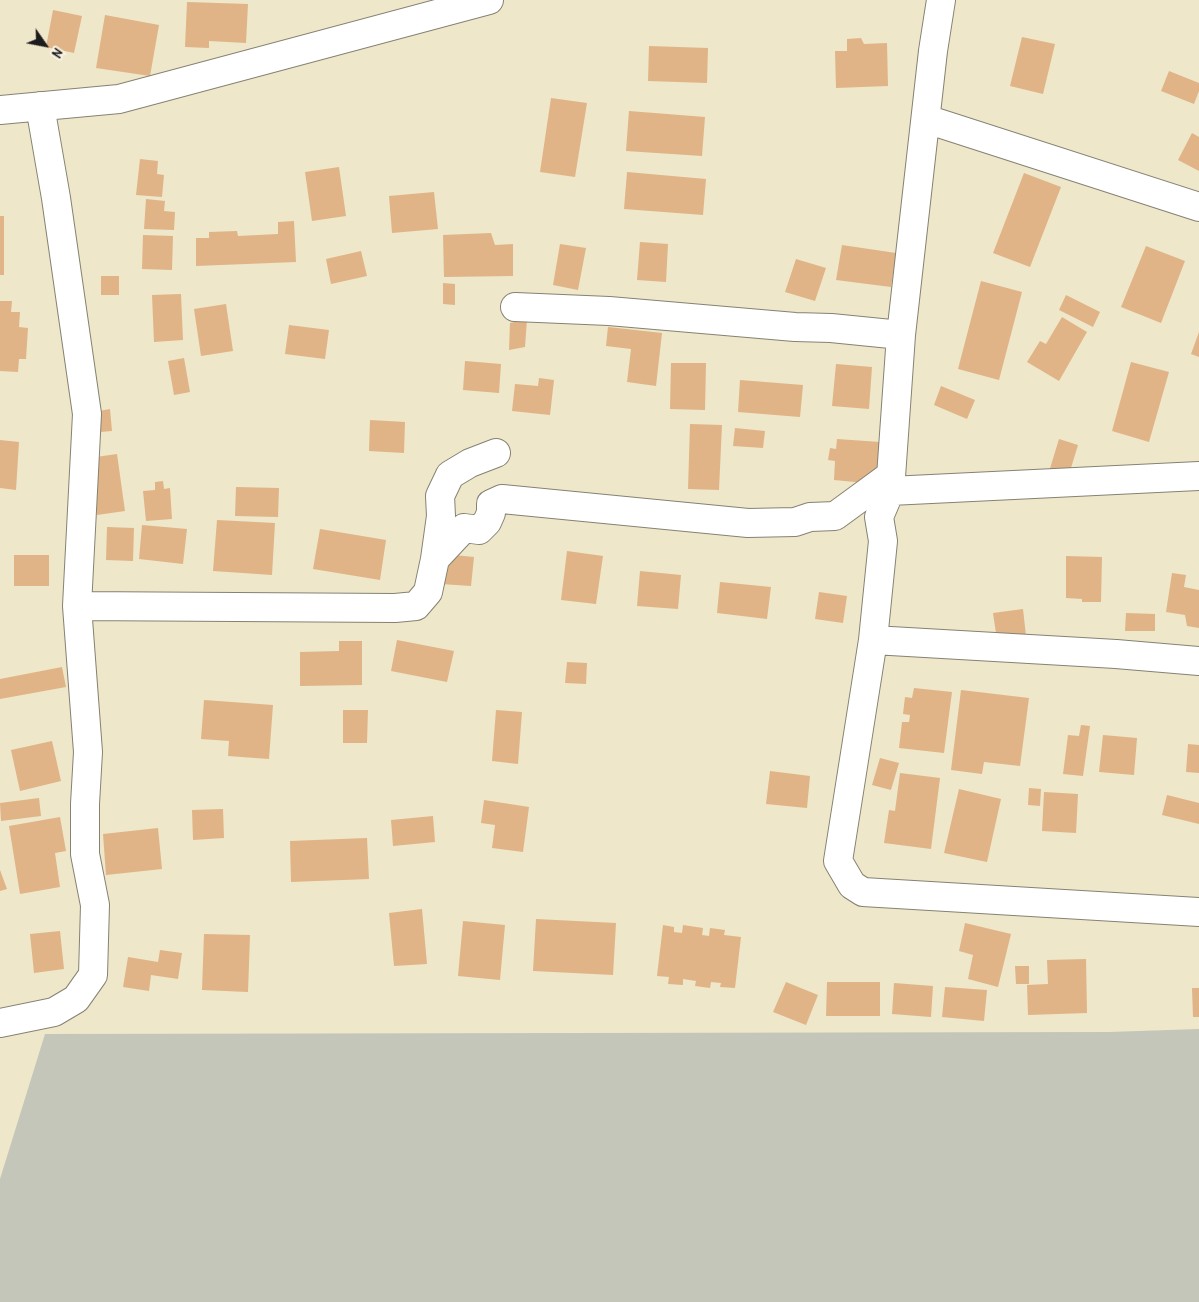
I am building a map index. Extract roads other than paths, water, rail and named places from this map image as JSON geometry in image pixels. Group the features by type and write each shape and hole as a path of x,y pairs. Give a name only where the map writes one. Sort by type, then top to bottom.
{"street":[{"path":"0,110 119,99 489,0"},
{"path":"940,0 901,335 890,483 879,517 883,541 873,640 838,861 852,885 863,892 1199,912"},
{"path":"0,1023 54,1012 76,999 93,976 94,905 85,854 88,752 77,606 87,414 56,198 40,106"},
{"path":"926,119 1199,207"},
{"path":"515,306 609,311 901,335"},
{"path":"77,606 395,608 416,606 428,592 436,559 441,516 440,496 450,475 470,463 496,453"},
{"path":"436,559 464,528 480,530 487,522 491,513 491,504 502,500 748,523 794,522 810,517 835,516 890,483 1199,476"},
{"path":"873,640 1116,654 1199,661"}]}
